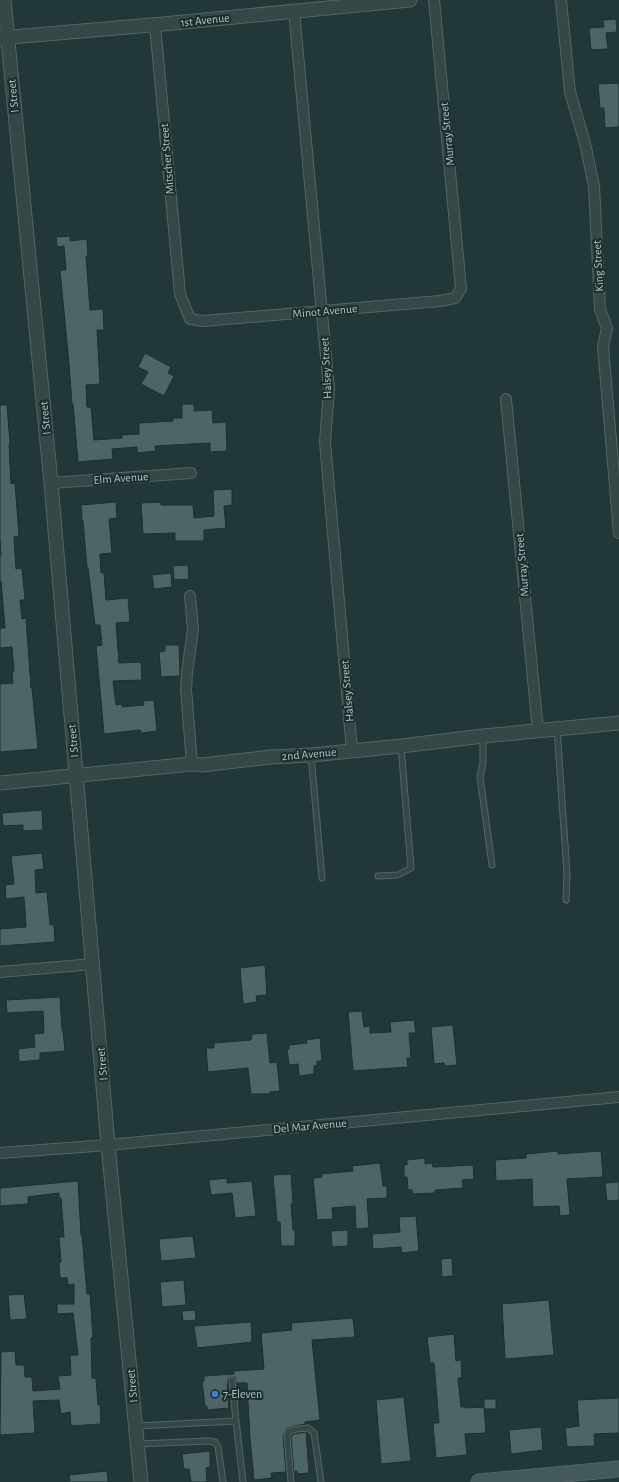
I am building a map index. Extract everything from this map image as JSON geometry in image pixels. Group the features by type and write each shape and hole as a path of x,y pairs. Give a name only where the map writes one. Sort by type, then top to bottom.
{"main road":[{"path":"479,1482 619,1469"}],"street":[{"name":"I Street","path":"4,0 4,37 51,484 108,1145 141,1482"},
{"name":"1st Avenue","path":"4,37 154,25 294,11 326,6 410,0"},
{"name":"Murray Street","path":"434,0 460,268"},
{"name":"King Street","path":"561,0 570,92 594,186 600,309 606,328 603,347 619,533"},
{"name":"Halsey Street","path":"294,11 329,389 325,442 352,750"},
{"name":"Mitscher Street","path":"154,25 180,294"},
{"name":"Minot Avenue","path":"180,294 190,319 203,321 440,301 455,298 461,289 460,268"},
{"name":"Murray Street","path":"506,399 538,731"},
{"name":"Elm Avenue","path":"51,484 191,473"},
{"path":"190,596 193,629 186,674 186,689 192,764"},
{"name":"2nd Avenue","path":"0,783 192,764 202,765 271,757 311,755 619,723"},
{"path":"0,972 93,964"},
{"name":"Del Mar Avenue","path":"0,1153 108,1145 619,1097"}],"lane":[{"path":"557,729 567,873 566,900"},
{"path":"483,736 483,763 480,777 492,865"},
{"path":"378,876 398,874 411,868 401,746"},
{"path":"311,755 322,878"},
{"path":"232,1380 243,1482"},
{"path":"135,1426 236,1421"},
{"path":"291,1482 287,1436 290,1431 308,1428 314,1432 321,1482"},
{"path":"137,1444 215,1442 218,1448 223,1482"}],"building":[{"path":"616,19 617,32 606,33 608,49 591,50 589,28 604,27 603,20"},
{"path":"619,83 619,127 605,128 604,108 600,108 598,84"},
{"path":"70,236 70,241 87,239 88,256 86,256 90,310 103,309 104,330 97,330 100,384 86,385 87,407 91,407 94,440 122,438 122,435 139,434 139,423 173,421 173,418 182,418 182,404 194,404 194,411 212,410 213,423 226,422 227,451 210,452 210,443 155,446 156,451 137,453 137,447 112,449 113,459 78,462 60,270 66,270 64,246 57,247 56,237"},
{"path":"145,353 171,367 168,373 174,376 164,396 141,384 148,372 138,367"},
{"path":"0,405 7,405 11,484 15,483 19,536 14,537 16,569 22,568 25,600 20,600 22,619 26,618 31,688 38,749 0,752 0,684 13,683 12,671 14,671 12,647 0,648 0,628 5,628 0,581"},
{"path":"232,489 232,505 224,506 226,528 204,530 204,541 175,541 175,533 143,534 141,503 161,502 161,505 193,505 194,518 214,516 213,490"},
{"path":"116,502 117,518 109,519 112,553 100,554 101,573 104,573 106,600 128,598 130,622 116,623 119,663 141,662 142,680 113,681 116,705 122,704 122,707 144,705 143,701 154,700 157,731 141,733 140,730 104,734 96,646 102,645 100,625 95,625 87,568 81,505"},
{"path":"188,565 189,579 174,580 173,566"},
{"path":"171,573 172,587 154,589 152,575"},
{"path":"165,645 179,645 180,676 161,677 159,652 165,651"},
{"path":"42,810 43,830 23,831 23,825 3,826 2,813"},
{"path":"42,853 44,869 35,870 36,893 47,892 50,925 54,925 55,942 0,946 0,929 26,927 24,897 6,899 5,885 14,884 11,856"},
{"path":"265,965 267,995 256,996 257,1002 243,1004 240,968"},
{"path":"60,997 65,1051 40,1053 40,1060 19,1062 18,1049 35,1047 34,1034 44,1033 43,1011 7,1013 6,1000"},
{"path":"362,1011 364,1027 370,1026 370,1033 391,1032 390,1022 414,1020 416,1033 409,1033 411,1058 407,1058 408,1067 353,1071 348,1012"},
{"path":"453,1025 457,1065 445,1066 444,1063 434,1064 431,1027"},
{"path":"267,1033 270,1063 277,1062 280,1091 270,1092 270,1094 251,1094 248,1068 208,1072 206,1048 214,1048 214,1043 251,1040 252,1034"},
{"path":"320,1038 322,1061 317,1061 317,1065 314,1066 314,1074 299,1076 298,1064 289,1065 287,1049 289,1049 289,1045 307,1043 306,1040"},
{"path":"558,1151 558,1154 601,1151 603,1177 567,1179 570,1215 560,1216 559,1206 533,1207 532,1179 496,1181 495,1160 526,1158 526,1154"},
{"path":"425,1158 425,1164 432,1163 433,1167 473,1165 474,1179 462,1180 463,1188 435,1190 435,1193 413,1194 412,1190 408,1190 407,1177 404,1177 404,1165 407,1165 407,1160"},
{"path":"380,1163 383,1186 387,1186 387,1198 367,1199 369,1228 356,1229 355,1206 332,1208 333,1219 317,1220 313,1178 322,1177 321,1174 353,1171 352,1166"},
{"path":"291,1174 293,1204 291,1204 293,1230 295,1230 295,1246 281,1246 280,1222 277,1222 273,1175"},
{"path":"227,1178 227,1183 252,1181 256,1216 235,1218 232,1193 211,1195 209,1180"},
{"path":"78,1181 81,1235 87,1294 90,1294 93,1337 91,1338 92,1378 96,1378 101,1424 71,1426 70,1412 61,1414 59,1400 33,1401 35,1433 0,1435 1,1352 15,1351 16,1365 24,1365 25,1377 32,1377 33,1391 60,1389 58,1376 71,1375 70,1355 78,1355 73,1313 57,1314 57,1304 74,1304 74,1284 68,1285 67,1278 60,1278 59,1263 61,1262 59,1237 64,1237 61,1198 59,1198 59,1193 28,1197 28,1204 0,1206 0,1188"},
{"path":"619,1182 619,1200 607,1201 605,1183"},
{"path":"416,1216 419,1251 402,1253 401,1247 373,1249 372,1234 400,1232 399,1217"},
{"path":"348,1230 348,1246 332,1247 331,1231"},
{"path":"193,1236 196,1258 161,1261 159,1239"},
{"path":"452,1258 453,1276 442,1277 441,1259"},
{"path":"184,1280 186,1305 162,1307 160,1282"},
{"path":"24,1294 27,1319 10,1320 8,1295"},
{"path":"549,1300 554,1355 505,1359 502,1304"},
{"path":"195,1310 196,1320 183,1321 182,1311"},
{"path":"353,1318 355,1337 312,1340 320,1420 305,1422 305,1424 287,1429 283,1436 286,1472 271,1473 272,1478 254,1480 247,1383 236,1383 235,1377 230,1377 227,1384 229,1408 207,1410 207,1406 205,1406 202,1381 204,1381 204,1376 234,1374 234,1371 264,1369 261,1333 292,1330 291,1323"},
{"path":"251,1322 252,1342 197,1348 194,1326"},
{"path":"454,1334 456,1361 461,1360 462,1378 458,1378 461,1407 484,1407 486,1433 465,1434 467,1455 436,1458 433,1423 439,1423 434,1363 430,1363 427,1337"},
{"path":"404,1397 411,1461 381,1464 376,1400"},
{"path":"619,1398 619,1433 594,1434 595,1446 567,1447 565,1428 579,1426 577,1400"},
{"path":"484,1399 496,1399 496,1409 484,1409"},
{"path":"541,1427 543,1450 511,1454 509,1430"},
{"path":"306,1432 309,1473 298,1474 297,1471 294,1472 291,1437 294,1434"},
{"path":"210,1451 210,1467 206,1468 207,1482 191,1482 189,1469 184,1469 182,1454"},
{"path":"107,1471 108,1482 70,1482 69,1475"}],"place":[{"name":"7-Eleven","path":"215,1394"}]}
